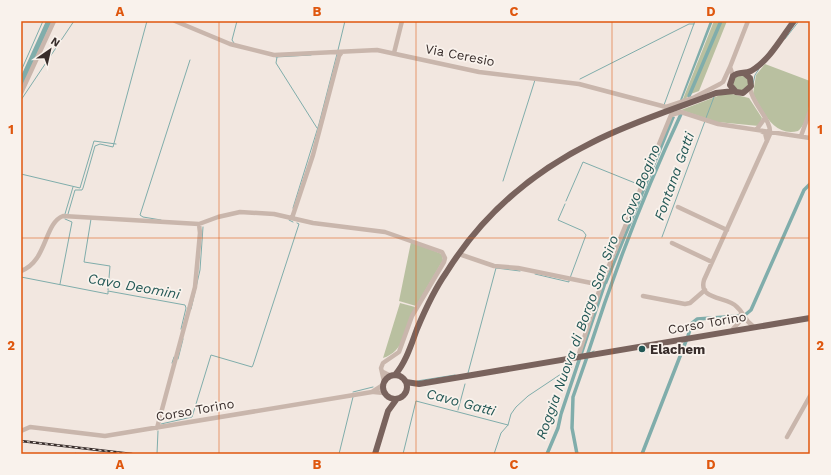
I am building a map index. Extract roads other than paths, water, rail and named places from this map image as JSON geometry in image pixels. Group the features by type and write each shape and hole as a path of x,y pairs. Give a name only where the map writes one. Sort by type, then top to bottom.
{"main road":[{"path":"734,91 730,82 731,70 742,72 750,71 760,64 794,21"},
{"path":"388,411 383,383 393,375 404,362 424,312 445,274 478,229 518,189 551,165 593,141 716,93 734,91 743,93 750,88 751,80 760,64"},
{"path":"742,72 751,80"},
{"path":"716,93 730,82"},
{"name":"Corso Torino","path":"407,391 419,384 734,329 810,318"},
{"path":"375,454 388,411 396,400 402,397 407,391 404,362"},
{"path":"393,375 405,380"},
{"name":"Corso Torino","path":"405,380 419,384"},
{"path":"385,395 396,400"}],"street":[{"path":"21,93 54,21"},
{"name":"Via Ceresio","path":"175,21 225,42 268,54 288,56 377,50 479,72 579,84 666,107 693,98 724,82 731,70 748,21"},
{"path":"394,53 402,21"},
{"path":"292,218 313,155 339,56 342,52"},
{"path":"743,328 741,313 735,305 708,294 705,290 703,282 767,141 770,131 768,123 753,99 750,88"},
{"path":"743,93 753,99"},
{"path":"801,136 810,111"},
{"path":"580,356 601,285 671,115 681,112 718,124 779,132 810,138"},
{"path":"757,129 765,118"},
{"path":"768,123 779,132"},
{"path":"757,129 765,133 767,141"},
{"path":"767,141 779,132"},
{"path":"678,207 727,230"},
{"path":"21,271 29,268 35,262 56,221 63,216 199,224 218,217 240,212 263,212 313,223 385,232 439,250 444,255 444,262 412,316 401,349 397,354 382,363 383,383"},
{"path":"157,428 195,287 200,233 199,224"},
{"path":"672,243 712,262"},
{"path":"462,255 494,266 518,268 601,285"},
{"path":"643,296 685,304 690,303 705,290"},
{"path":"743,321 753,326"},
{"path":"734,329 743,321"},
{"path":"383,372 393,375"},
{"name":"Corso Torino","path":"372,392 383,383"},
{"name":"Corso Torino","path":"21,431 30,428 105,436 372,392 385,395"},
{"path":"787,437 810,396"}],"water":[{"path":"46,21 52,21 21,90 21,76"},
{"path":"710,21 713,21 682,100 680,100"},
{"path":"672,116 675,117 607,284 604,283"}],"waterway":[{"path":"21,71 43,21"},
{"name":"Cavo Deomini","path":"21,100 74,21"},
{"path":"68,214 75,190 82,190 83,188 95,146 100,144 113,147 147,21"},
{"path":"234,43 232,40 237,21"},
{"path":"338,50 345,21"},
{"path":"664,105 695,21"},
{"name":"Cavo Bogino","path":"689,96 721,21"},
{"name":"Fontana Gatti","path":"785,39 799,21"},
{"path":"580,79 689,24 694,24"},
{"path":"293,208 319,124 337,54"},
{"path":"276,57 311,55"},
{"path":"277,57 276,63 317,128"},
{"path":"161,220 143,217 140,215 190,60"},
{"name":"Fontana Gatti","path":"753,84 755,75 759,69"},
{"path":"503,181 535,80"},
{"name":"Fontana Gatti","path":"706,118 714,97"},
{"name":"Cavo Bogino","path":"588,353 608,292 631,232 655,172 681,114"},
{"name":"Fontana Gatti","path":"662,237 705,121"},
{"path":"21,174 80,188 94,141 116,144"},
{"path":"566,201 583,162 640,185"},
{"path":"745,315 751,310 804,190 810,184"},
{"path":"65,214 73,187"},
{"path":"565,204 558,220 583,231 586,235 570,278"},
{"path":"60,284 72,222 65,219"},
{"path":"91,219 84,262 110,266 108,290"},
{"path":"289,220 293,222"},
{"path":"161,424 192,417 211,355 252,367 299,224 297,223"},
{"path":"191,309 200,270 203,227"},
{"path":"468,373 496,268 520,271"},
{"path":"535,274 569,282 569,280"},
{"name":"Cavo Deomini","path":"21,277 108,294 108,291 185,305 186,308 181,329"},
{"name":"Fontana Gatti","path":"547,454 558,428 561,414 606,280"},
{"path":"688,336 692,323 697,319 739,316"},
{"path":"178,359 183,339"},
{"path":"642,454 686,341"},
{"name":"Fontana Gatti","path":"590,353 594,351"},
{"name":"Cavo Deomini","path":"172,363 174,357"},
{"name":"Cavo Bogino","path":"577,454 572,428 573,397 587,357"},
{"name":"Fontana Gatti","path":"576,367 578,360"},
{"name":"Fontana Gatti","path":"494,454 501,433 508,425 511,414 516,407 528,396 573,366"},
{"path":"417,381 455,375"},
{"path":"458,410 465,384"},
{"path":"353,392 373,387"},
{"path":"339,454 353,397"},
{"name":"Cavo Gatti","path":"403,454 416,401 508,425"},
{"name":"Cavo Deomini","path":"157,454 158,431"}],"railway":[{"path":"21,441 132,454"}],"place":[{"name":"Elachem","path":"642,349"}],"water label":[{"name":"Roggia Nuova di Borgo San Siro","path":"577,337"}]}
